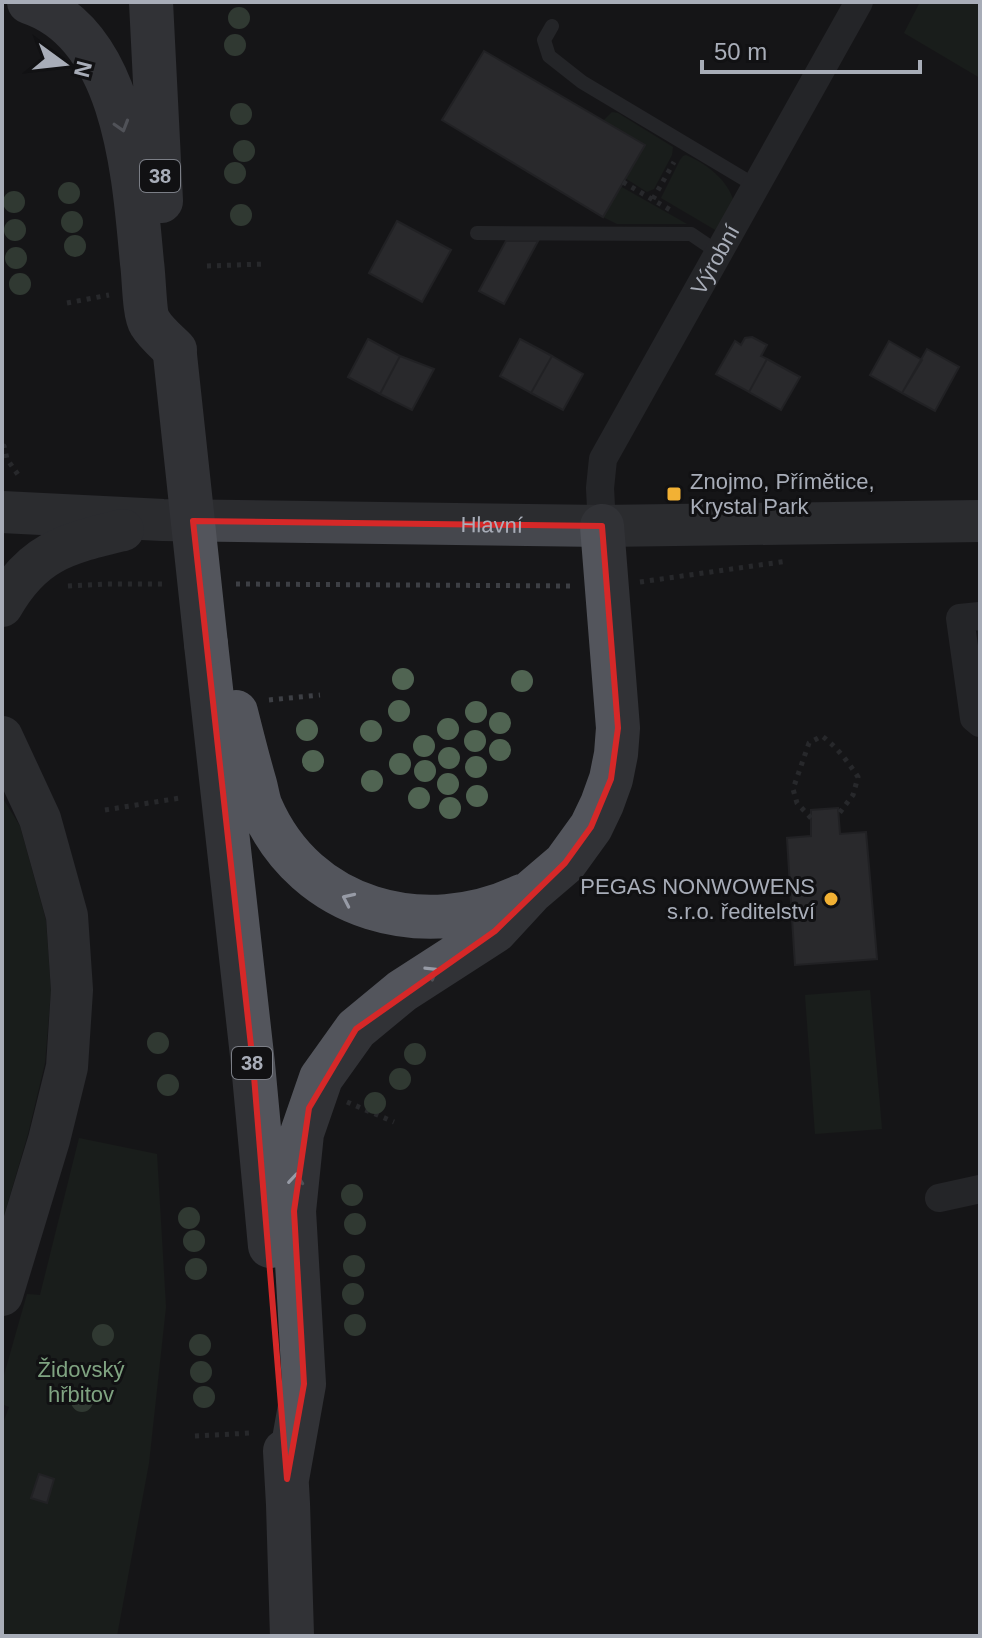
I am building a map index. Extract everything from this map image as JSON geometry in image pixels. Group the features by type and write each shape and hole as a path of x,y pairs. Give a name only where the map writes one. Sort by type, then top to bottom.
{"main road":[{"path":"29,2 58,18 84,41 99,63 111,90 133,172 148,322 175,352"},
{"name":"38","path":"151,2 162,220 253,1064 273,1280 287,1479 292,1636"},
{"name":"Hlavní","path":"2,512 163,520 602,526 980,521"},
{"path":"11,592 36,562 53,551 71,543 163,520"},
{"path":"287,1479 304,1384 294,1211 302,1133 321,1078 356,1029 402,991 495,931 531,892 565,863 591,827 611,779 618,728 602,526"},
{"path":"206,646 232,694 261,807 280,840 319,882 341,897 369,908 425,918 480,912 531,892"},
{"path":"2,737 40,819 67,916 72,990 67,1067 49,1140 2,1295"}],"street":[{"name":"Výrobní","path":"602,526 600,488 603,459 859,2"},
{"path":"980,616 960,618 974,718 980,723"},
{"path":"939,1198 980,1189"}],"lane":[{"path":"552,26 544,40 549,56 582,82 756,186"},
{"path":"477,233 691,234 719,253"}],"path":[{"path":"653,199 684,143"},
{"path":"207,266 265,264"},
{"path":"67,303 110,295"},
{"path":"228,584 576,586 648,581 802,559"},
{"path":"11,592 106,584 167,584"},
{"path":"266,700 320,695"},
{"path":"811,818 797,803 793,789 809,743 822,736 833,744 858,777 853,795 838,815"},
{"path":"105,810 180,798"},
{"path":"345,1101 394,1122"},
{"path":"195,1436 251,1433"}],"highlighted area":[{"path":"193,521 602,526 618,728 611,779 591,827 565,863 495,931 356,1029 309,1108 294,1211 304,1384 287,1479 253,1064"}],"green space":[{"path":"920,2 980,2 980,78 904,33"},
{"path":"612,112 673,147 654,189 647,192 625,178 645,145 603,121"},
{"path":"686,155 716,174 731,194 734,202 717,231 661,198 680,160"},
{"path":"620,186 687,224 617,224 603,217"},
{"path":"2,797 20,826 46,920 51,991 45,1063 2,1223"},
{"path":"870,990 882,1129 815,1134 805,995"},
{"name":"Židovský hřbitov","path":"79,1138 157,1154 166,1307 149,1463 117,1636 2,1636 2,1426 9,1407 2,1404 2,1382 27,1294 40,1295"}],"building":[{"path":"484,51 645,145 603,217 442,120"},
{"path":"397,221 451,250 422,302 369,273"},
{"path":"506,241 538,241 504,304 479,291"},
{"path":"752,337 767,345 761,356 767,359 749,392 716,374 735,341 741,345 745,338"},
{"path":"368,339 400,356 380,394 348,377"},
{"path":"520,339 552,356 531,393 500,376"},
{"path":"889,341 922,360 902,393 870,375"},
{"path":"927,349 959,367 935,411 902,393"},
{"path":"400,356 434,369 412,410 380,394"},
{"path":"552,356 583,374 563,410 531,393"},
{"path":"767,359 800,377 781,410 749,392"},
{"name":"PEGAS NONWOWENS s.r.o. ředitelství","path":"838,808 840,834 866,832 877,959 795,965 787,838 811,836 811,810"},
{"path":"39,1474 54,1479 47,1503 31,1498"}],"place":[{"name":"Znojmo, Přímětice, Krystal Park","path":"674,494"},
{"name":"PEGAS NONWOWENS s.r.o. ředitelství","path":"831,899"}]}
